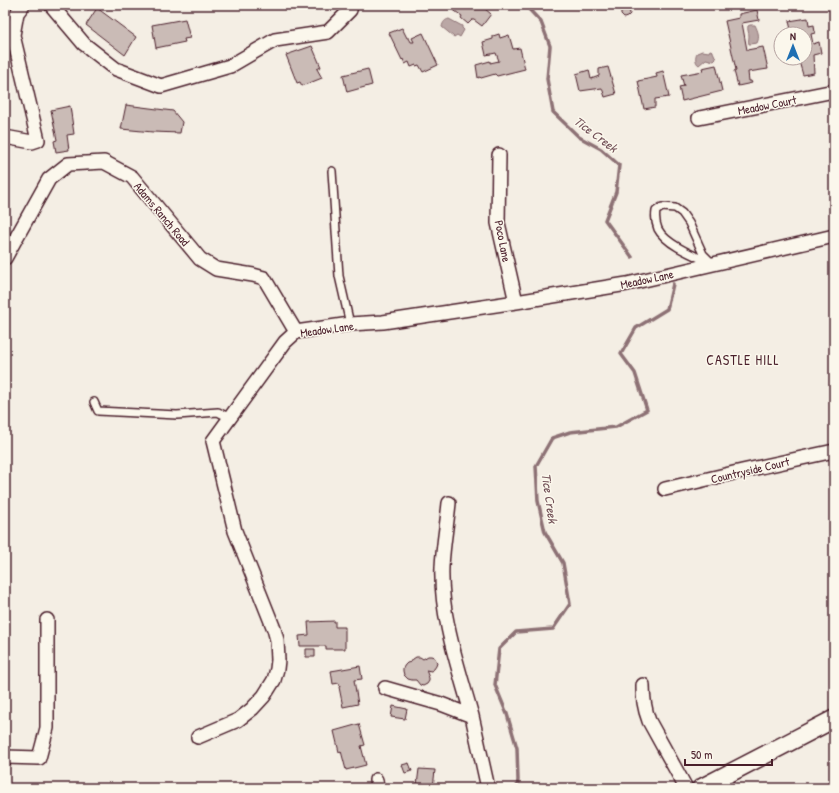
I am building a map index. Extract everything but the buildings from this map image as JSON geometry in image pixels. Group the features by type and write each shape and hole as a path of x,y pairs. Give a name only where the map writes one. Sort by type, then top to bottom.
{"street":[{"path":"5,137 32,142 38,140 13,35 17,13 23,5"},
{"path":"51,5 84,44 116,68 161,86 230,66 274,40 328,32 350,10 351,5"},
{"name":"Meadow Court","path":"699,118 834,91"},
{"name":"Poco Lane","path":"499,155 498,223 516,302"},
{"name":"Adams Ranch Road","path":"5,258 49,179 68,164 104,162 132,177 200,259 216,269 264,278 296,332"},
{"name":"Meadow Lane","path":"198,737 238,720 252,709 264,696 274,680 278,660 274,629 235,531 213,440 285,342 296,332 350,324 383,322 627,284 834,236"},
{"name":"Countryside Court","path":"665,489 834,451"},
{"path":"449,503 442,567 445,611 450,637 472,716 488,788"},
{"path":"5,757 39,758 47,728 47,620"},
{"path":"643,685 645,710 686,788"},
{"path":"385,688 441,704 472,716"},
{"path":"701,788 722,783 834,719"}],"lane":[{"path":"332,171 339,276 350,324"},
{"path":"669,207 675,208 682,213 689,223 703,254 713,264 689,254 665,239 658,229 655,217 656,211 669,207"},
{"path":"94,402 98,411 177,416 218,412 230,418"}],"shaded area":[{"path":"449,19 462,26 464,30 460,37 457,35 454,37 442,27 444,22"},
{"path":"755,25 757,30 757,43 749,44 748,26"},
{"path":"710,50 713,51 716,59 714,61 706,59 699,65 696,59 697,53 702,51 709,52"}],"waterway":[{"name":"Tice Creek","path":"525,5 541,22 550,46 547,79 553,112 579,137 601,149 619,165 616,192 605,220 632,257"},
{"name":"Tice Creek","path":"517,788 517,748 507,714 495,685 499,649 516,632 553,629 570,604 563,563 545,532 538,501 536,466 552,438 570,432 616,427 647,410 635,373 621,354 636,328 667,309 673,284"}],"district":[{"name":"CASTLE HILL","path":"743,359"}]}
